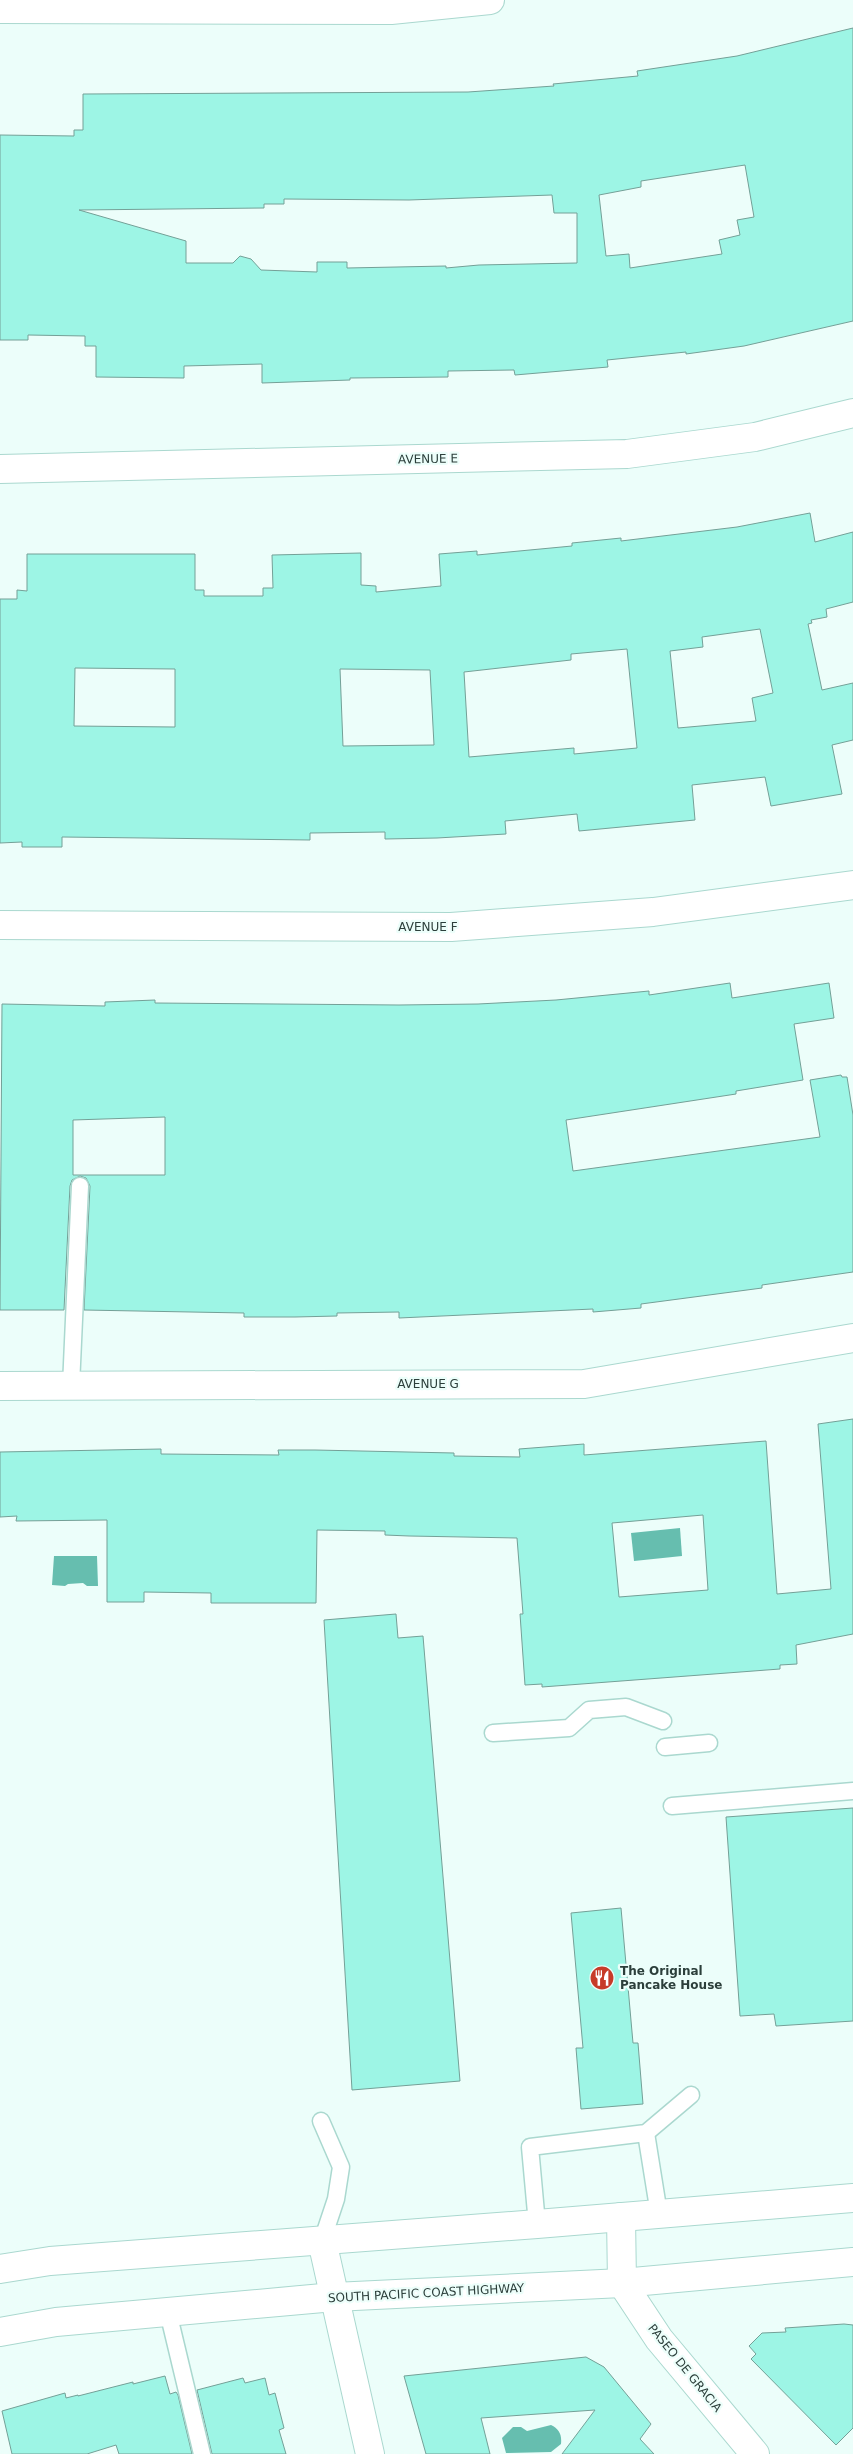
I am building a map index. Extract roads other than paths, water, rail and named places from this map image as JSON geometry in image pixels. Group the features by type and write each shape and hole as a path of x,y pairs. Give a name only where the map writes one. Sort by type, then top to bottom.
{"main road":[{"path":"0,9 392,10 490,0"},
{"name":"AVENUE E","path":"0,469 627,454 755,437 853,413"},
{"name":"AVENUE F","path":"0,925 451,927 653,912 853,885"},
{"name":"AVENUE G","path":"0,1386 584,1384 853,1338"},
{"path":"0,2269 50,2261 621,2218 853,2198"},
{"path":"621,2218 622,2283"},
{"path":"322,2241 370,2454"},
{"name":"SOUTH PACIFIC COAST HIGHWAY","path":"0,2332 56,2322 334,2297 622,2283 853,2262"},
{"name":"PASEO DE GRACIA","path":"622,2283 659,2338 755,2454"}],"lane":[{"path":"72,1386 80,1186"},
{"path":"492,1733 569,1728 589,1710 626,1707 663,1721"},
{"path":"666,1746 709,1743"},
{"path":"672,1806 853,1790"},
{"path":"537,2224 530,2147 646,2133 691,2095"},
{"path":"321,2121 341,2167 336,2199 322,2241"},
{"path":"646,2133 658,2214"},
{"path":"168,2312 202,2454"}],"place":[{"name":"The Original Pancake House","path":"602,1978"}]}
